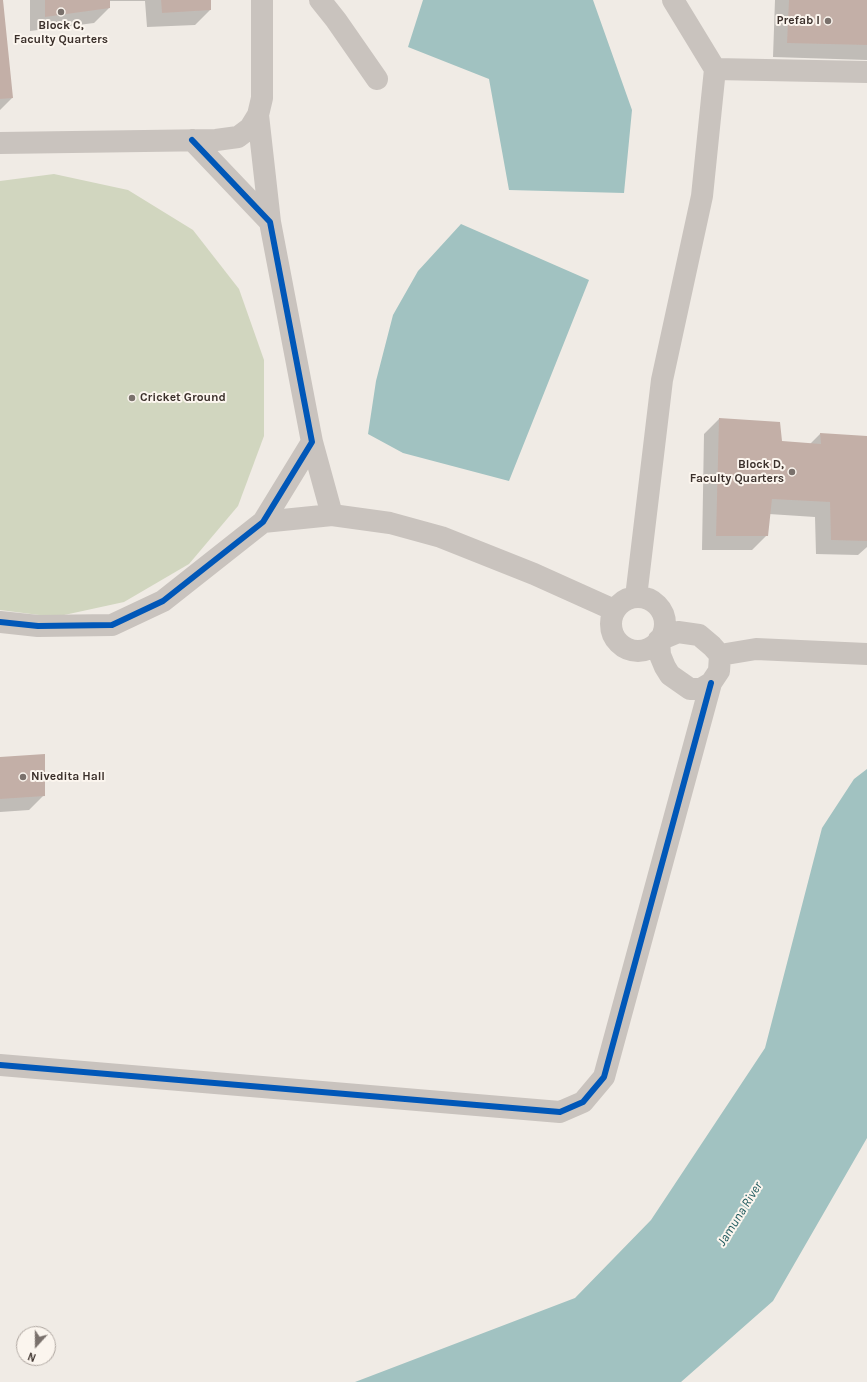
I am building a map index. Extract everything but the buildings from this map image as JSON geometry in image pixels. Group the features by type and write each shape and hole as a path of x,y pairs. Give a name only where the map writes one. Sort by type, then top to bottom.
{"street":[{"path":"0,143 216,140 238,137 250,128 258,115 262,98 262,0"},
{"path":"320,0 336,20 376,80"},
{"path":"636,597 662,380 702,196 715,69 673,0"},
{"path":"715,69 867,72"},
{"path":"258,115 270,222 312,442 332,515"},
{"path":"192,140 270,222"},
{"path":"0,622 38,626 112,625 163,601 264,522 312,442"},
{"path":"264,522 332,515 390,523 441,537 534,574 614,610"},
{"path":"636,597 647,598 655,603 662,612 665,621 664,632 659,640 649,649 635,652 622,647 613,637 610,623 614,610 620,603 628,598 636,597"},
{"path":"0,1065 560,1112 583,1102 604,1077 711,683 718,671 720,656 712,646 699,635 678,632 659,640"},
{"path":"659,640 660,655 670,675 690,689 701,689 711,683"},
{"path":"720,656 756,649 867,654"}],"green space":[{"name":"Cricket Ground","path":"54,174 128,190 193,230 239,289 264,360 264,436 238,506 189,564 124,602 55,617 0,610 0,181"}],"water":[{"path":"423,0 593,0 632,110 624,193 509,190 489,79 408,47"},
{"path":"461,224 589,280 509,481 403,453 368,434 376,381 393,315 418,271"},
{"name":"Jamuna River","path":"867,769 867,1138 773,1301 681,1382 355,1382 575,1298 651,1220 765,1048 822,828 854,779"}],"cycle path":[{"path":"0,622 38,626 112,625 163,601 263,522 312,442 270,222 192,140"},
{"path":"0,1065 560,1112 583,1102 604,1077 711,683"}],"place":[{"name":"Block C, Faculty Quarters","path":"61,12"},
{"name":"Prefab I","path":"828,21"},
{"name":"Cricket Ground","path":"132,398"},
{"name":"Block D, Faculty Quarters","path":"792,472"},
{"name":"Nivedita Hall","path":"23,777"}]}
